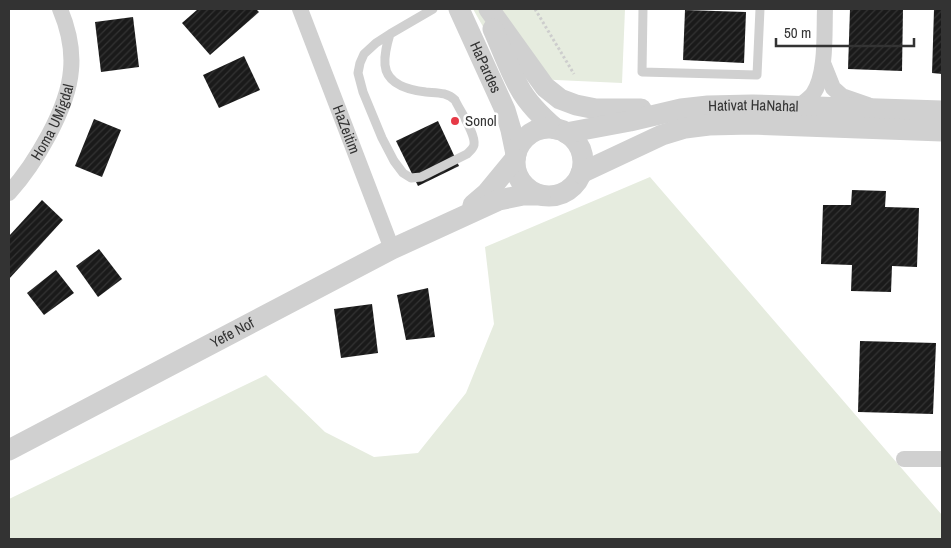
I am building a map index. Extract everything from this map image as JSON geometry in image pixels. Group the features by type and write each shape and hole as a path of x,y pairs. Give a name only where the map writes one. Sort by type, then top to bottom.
{"street":[{"name":"Homa UMigdal","path":"9,193 45,143 64,102 71,70 70,42 60,9"},
{"name":"HaZeitim","path":"300,9 392,249"},
{"name":"HaPardes","path":"459,9 505,110 512,130 515,157"},
{"name":"HaPardes","path":"483,9 520,88 545,120 561,131"},
{"path":"489,9 545,87 560,98 576,105 596,109 681,109"},
{"path":"798,107 812,95 817,86 823,63 825,9"},
{"path":"823,63 834,88 842,96 882,109"},
{"name":"Hativat HaNahal","path":"561,131 630,121 681,109 708,106 752,105 942,111"},
{"name":"Hativat HaNahal","path":"582,173 662,135 685,128 709,125 752,124 942,131"},
{"path":"546,128 561,131 575,140 581,150 582,173 570,190 550,196 540,195 529,190 521,182 516,171 515,157 522,141 537,130 546,128"},
{"name":"Yefe Nof","path":"458,219 487,193 515,157"},
{"name":"Yefe Nof","path":"9,450 392,249 498,200 523,195 540,195"},
{"path":"904,459 942,459"}],"lane":[{"path":"390,34 385,54 385,66 391,80 406,88 417,91 443,93 450,96 455,100 473,135 475,143 472,150 467,154 421,177 411,178 403,173 394,161 372,114 358,73 364,54 376,43 390,34 433,9"},
{"path":"643,9 642,72 757,75 760,9"}],"path":[{"path":"535,9 574,74"}],"shaded area":[{"path":"473,9 625,9 622,83 512,78"},
{"path":"650,177 942,515 942,539 9,539 9,499 266,375 325,432 374,457 418,453 466,393 494,324 485,247"}],"building":[{"path":"198,9 256,9 259,12 210,55 182,23"},
{"path":"850,9 903,9 902,71 848,69"},
{"path":"934,9 942,9 942,74 932,73"},
{"path":"685,10 746,12 744,63 683,60"},
{"path":"133,17 139,67 101,72 95,22"},
{"path":"244,56 260,90 219,108 203,75"},
{"path":"94,119 121,130 102,177 75,166"},
{"path":"438,121 459,166 418,186 396,141"},
{"path":"852,190 886,191 885,207 919,208 917,267 892,266 891,292 851,291 852,265 821,264 823,205 851,205"},
{"path":"42,200 63,220 9,279 9,236"},
{"path":"99,249 122,279 98,297 76,266"},
{"path":"56,270 74,293 44,315 27,293"},
{"path":"428,288 435,337 406,340 397,295"},
{"path":"372,304 378,353 341,358 334,309"},
{"path":"860,341 936,343 933,414 858,412"}],"place":[{"name":"Sonol","path":"455,121"}]}
